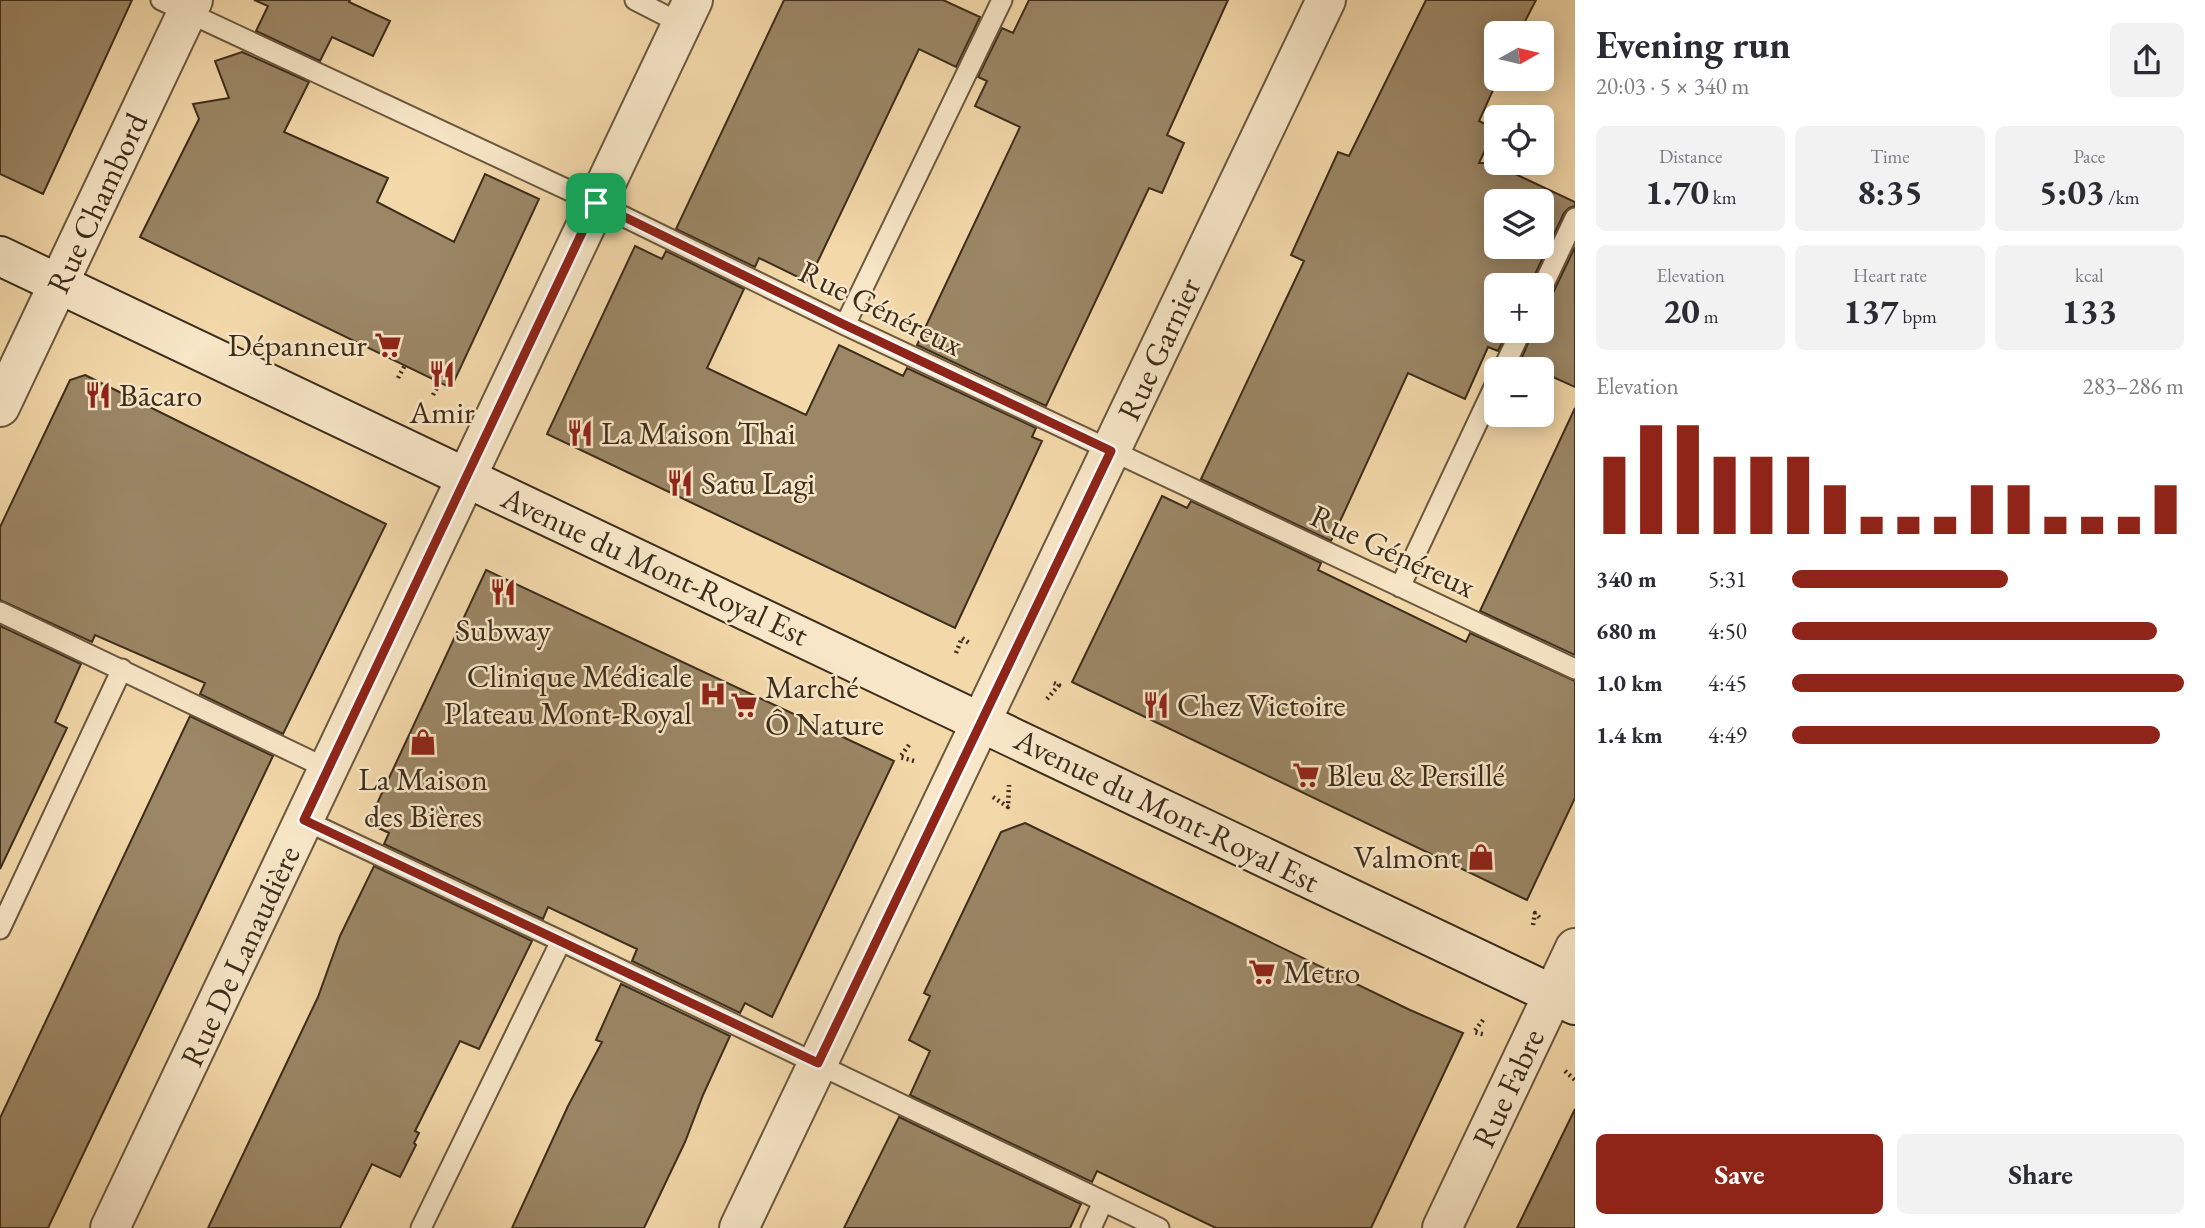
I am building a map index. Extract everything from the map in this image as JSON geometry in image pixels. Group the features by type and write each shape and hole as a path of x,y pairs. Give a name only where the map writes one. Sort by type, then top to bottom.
{"street":[{"name":"Rue Garnier","path":"739,1228 1326,0"},
{"name":"Rue Chambord","path":"0,407 58,285 181,4"},
{"name":"Rue De Lanaudière","path":"110,1228 687,12"},
{"name":"Avenue du Mont-Royal Est","path":"0,256 1564,999"},
{"name":"Rue Fabre","path":"1442,1228 1564,999 1575,948"}],"lane":[{"path":"635,0 687,12"},
{"path":"845,325 1002,0"},
{"name":"Rue Généreux","path":"181,4 845,325 1575,669"},
{"path":"1549,273 1575,218"},
{"path":"1400,587 1484,408"},
{"path":"0,612 328,769"},
{"path":"0,929 122,670"},
{"path":"304,820 561,940 1159,1228"},
{"path":"421,1228 561,940"},
{"path":"1091,1228 1103,1202"}],"path":[{"path":"398,377 405,365"},
{"path":"433,395 440,383"},
{"path":"1533,925 1535,913 1545,923"},
{"path":"1483,1020 1474,1031 1487,1035"},
{"path":"1565,1071 1575,1080"}],"building":[{"path":"0,0 132,0 43,194 0,174"},
{"path":"254,0 350,0 349,2 390,21 373,56 332,37 320,61 256,31 268,6"},
{"path":"784,0 943,0 980,17 956,67 919,49 808,282 759,258 755,267 676,229"},
{"path":"1029,0 1228,0 1167,135 1184,143 1162,193 1149,188 1046,406 917,345 1020,127 975,106 987,81 978,77 1002,28 1013,33"},
{"path":"1426,0 1536,0 1525,21 1484,21 1484,91 1493,91 1479,121 1484,124 1484,152 1479,163 1484,163 1484,175 1517,175 1547,189 1484,189 1484,259 1542,259 1536,273 1484,273 1484,343 1502,343 1498,351 1488,347 1465,399 1408,373 1331,541 1201,479 1304,261 1291,255 1338,152 1349,156"},
{"path":"242,52 309,82 284,132 388,178 377,202 454,242 485,174 539,199 451,388 140,237 199,119 193,104 229,98 215,61"},
{"path":"1554,192 1575,202 1575,206 1564,213 1554,234"},
{"path":"635,246 662,259 666,251 744,289 707,368 806,415 839,345 903,376 907,368 1036,428 1032,437 1042,441 955,628 547,434"},
{"path":"1575,247 1575,387 1554,377 1554,357 1522,357 1528,343 1554,343 1554,291"},
{"path":"85,375 386,524 283,734 200,694 205,683 95,635 92,642 0,600 0,527 70,380"},
{"path":"1575,408 1575,655 1480,611"},
{"path":"1162,496 1187,508 1191,501 1321,563 1318,570 1466,642 1470,633 1575,681 1575,798 1527,900 1072,682"},
{"path":"486,570 894,761 772,1017 745,1003 740,1013 632,961 637,949 548,907 543,919 384,844 389,833 368,823"},
{"path":"0,626 81,664 55,722 67,728 0,869"},
{"path":"190,716 273,756 48,1228 0,1228 0,1118"},
{"path":"1025,823 1410,1010 1463,1033 1371,1228 1216,1228 1097,1171 1092,1182 910,1095 930,1051 909,1040 930,996 924,993 1001,832"},
{"path":"374,866 532,941 479,1049 460,1041 415,1131 419,1133 414,1143 416,1145 400,1177 372,1164 340,1228 208,1228 318,997 340,936"},
{"path":"621,984 730,1036 685,1142 644,1228 512,1228 568,1106 602,1042 596,1040"},
{"path":"1575,1109 1575,1228 1517,1228"},
{"path":"899,1117 1081,1204 1070,1228 844,1228"}],"place":[{"name":"Dépanneur","path":"388,345"},
{"name":"Amir","path":"442,374"},
{"name":"Bācaro","path":"98,395"},
{"name":"La Maison Thai","path":"580,433"},
{"name":"Satu Lagi","path":"680,483"},
{"name":"Subway","path":"503,592"},
{"name":"Clinique Médicale Plateau Mont-Royal","path":"713,694"},
{"name":"Marché Ô Nature","path":"744,705"},
{"name":"Chez Victoire","path":"1156,705"},
{"name":"La Maison des Bières","path":"423,742"},
{"name":"Bleu & Persillé","path":"1306,775"},
{"name":"Valmont","path":"1481,857"},
{"name":"Metro","path":"1262,972"}],"route":[{"path":"596,203 1111,451 818,1063 304,820 596,203"}]}
